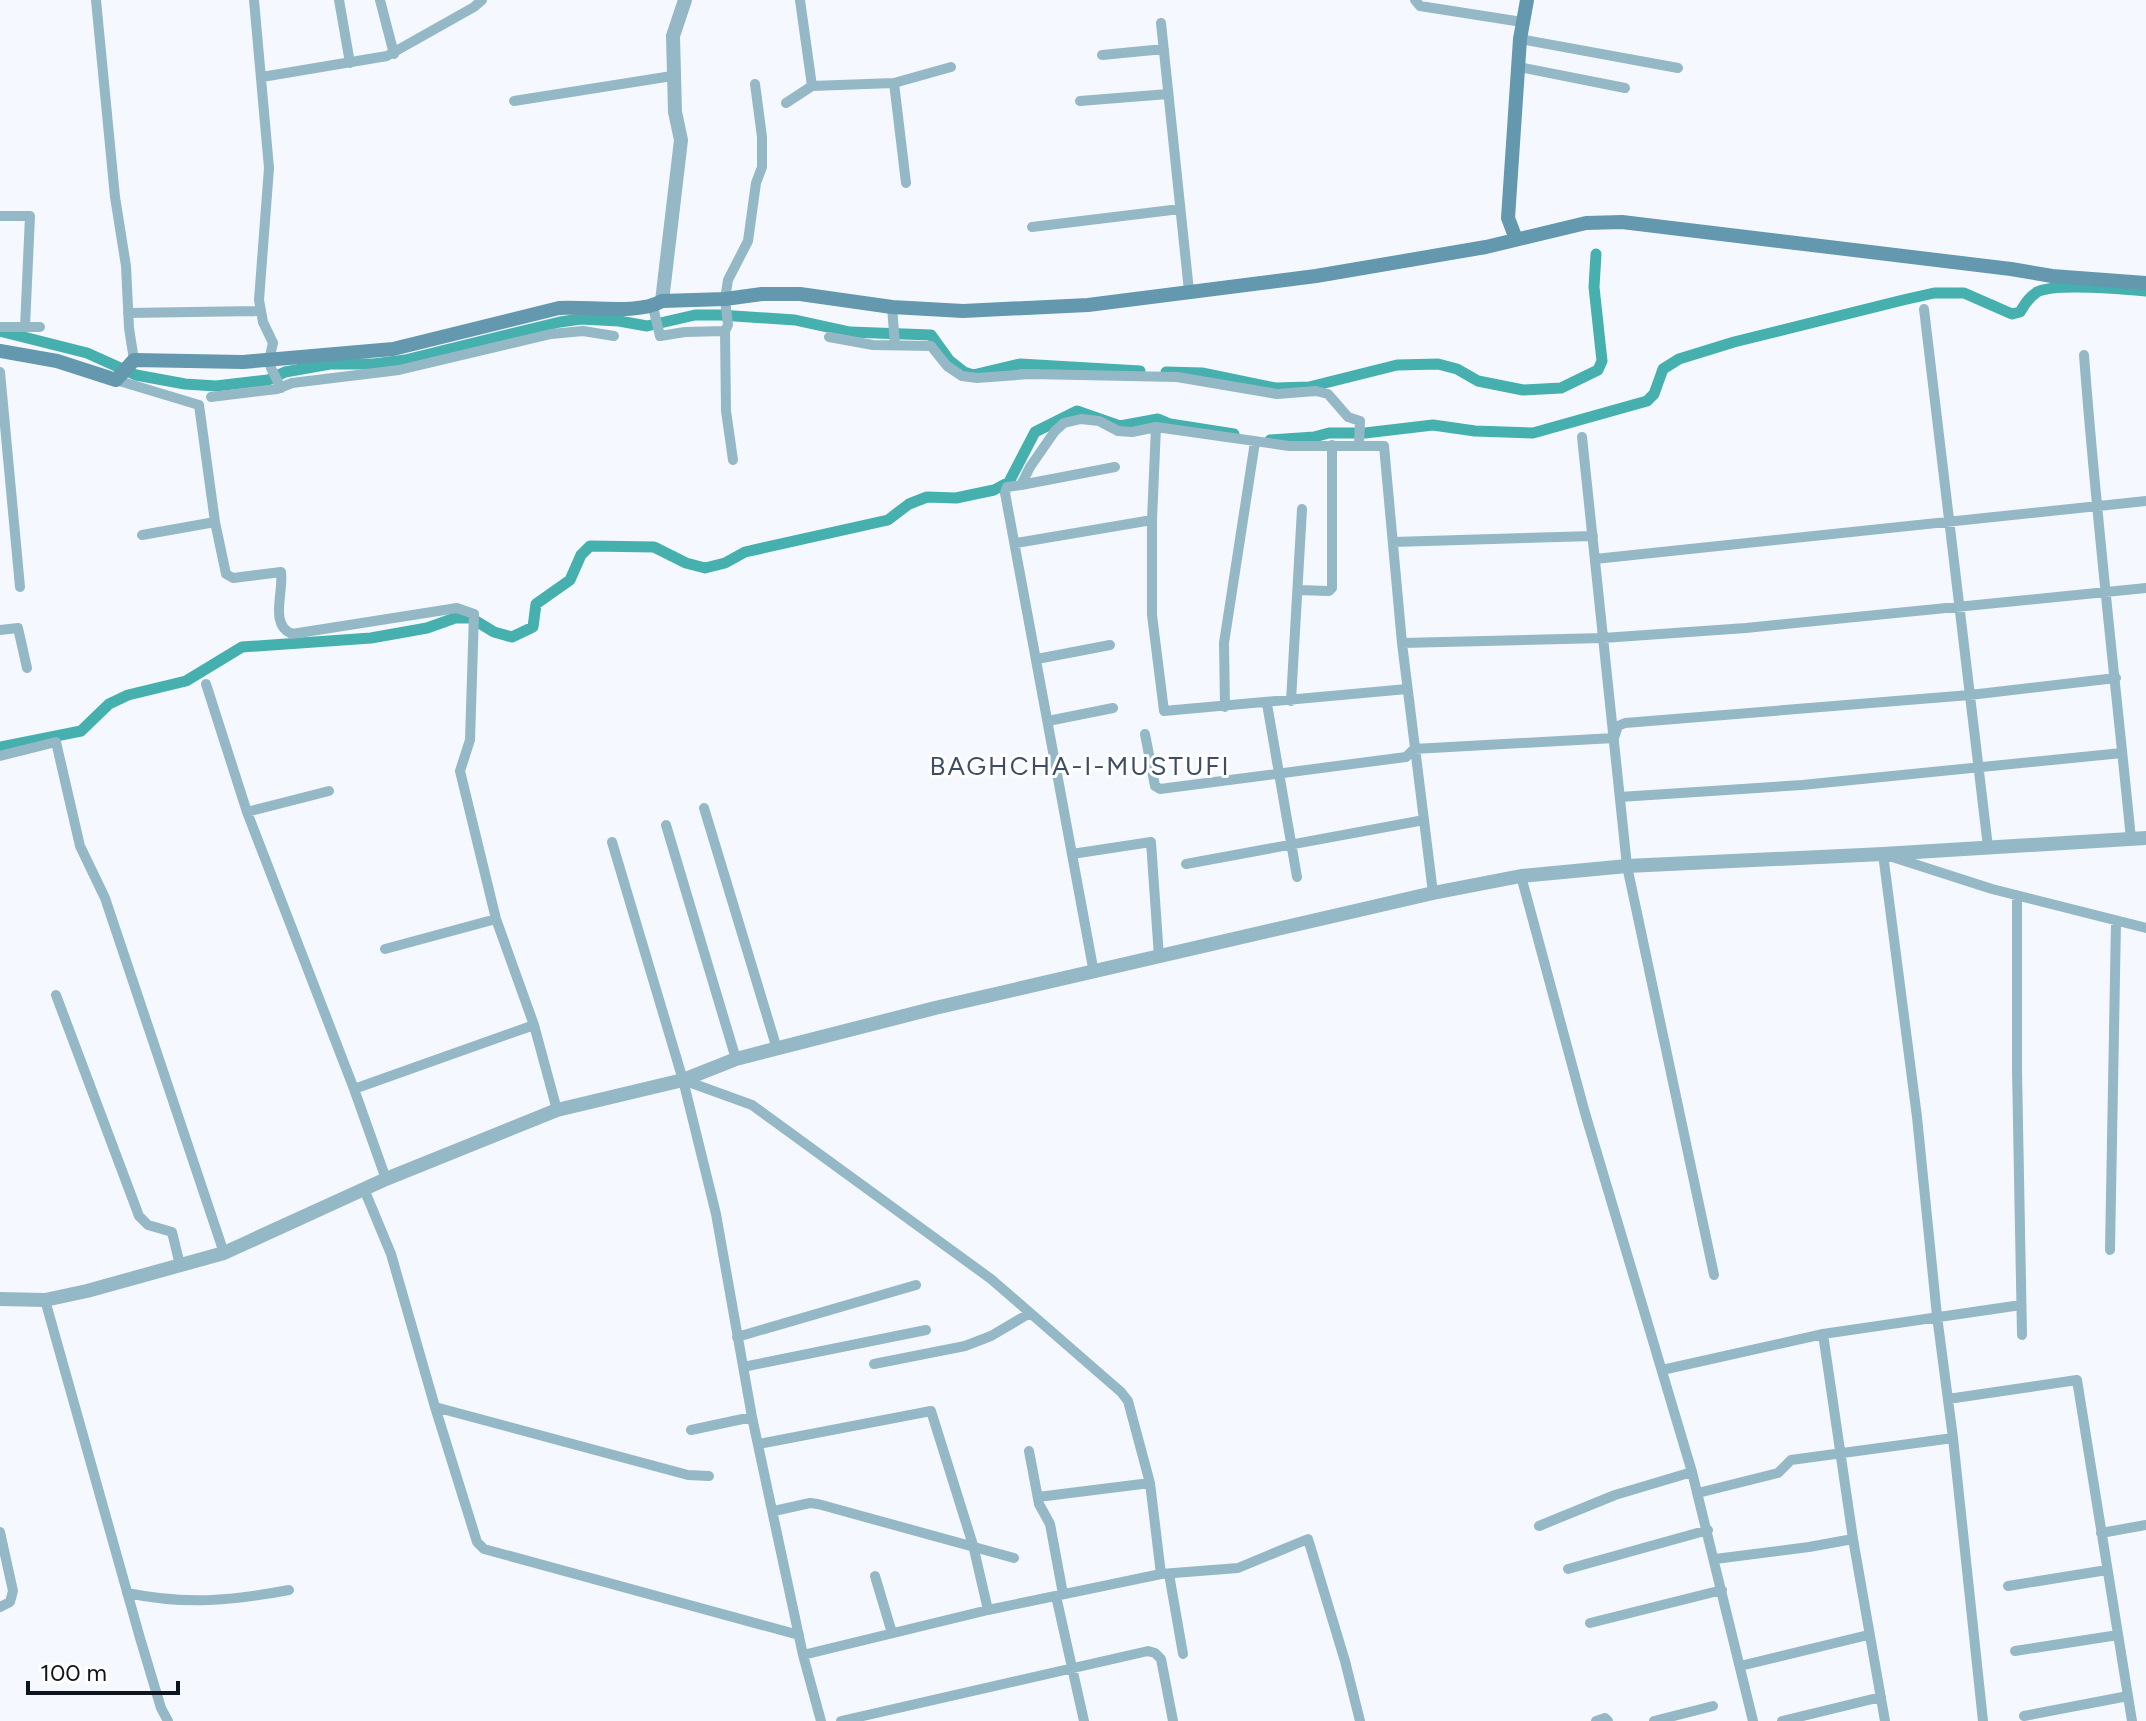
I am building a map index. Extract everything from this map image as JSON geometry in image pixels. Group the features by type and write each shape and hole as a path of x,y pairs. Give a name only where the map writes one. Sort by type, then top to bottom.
{"main road":[{"path":"1516,239 1508,218 1520,39 1527,0"},
{"path":"0,351 125,370 270,364 394,353 559,308 631,309 726,303 762,294 800,294 892,307 963,311 1088,305 1316,276 1486,247 1586,223 1622,222 2052,276 2146,283"}],"street":[{"path":"96,0 115,197 126,266 128,313 125,370 199,405 215,522 226,574 229,578 281,572 282,594 278,614 286,632 292,634 457,608 474,614 470,740 460,771 496,919 534,1025 557,1110"},
{"path":"254,0 269,168 259,300 263,322 273,343 270,364 280,385"},
{"path":"339,0 350,63"},
{"path":"380,0 394,54"},
{"path":"262,77 394,54 482,0"},
{"path":"685,0 673,36 672,76 681,140 657,307 660,336 726,328"},
{"path":"800,0 812,86"},
{"path":"1415,0 1420,6 1522,22"},
{"path":"1161,23 1189,291"},
{"path":"1520,39 1678,68"},
{"path":"1102,55 1164,49"},
{"path":"786,103 812,86 894,83 951,67"},
{"path":"1519,67 1625,88"},
{"path":"514,101 672,76"},
{"path":"894,83 906,183"},
{"path":"733,460 726,411 726,303 728,280 748,241 756,183 762,167 762,137 755,84"},
{"path":"1080,101 1168,94"},
{"path":"1032,227 1180,209"},
{"path":"0,216 30,216 25,327"},
{"path":"892,307 895,345"},
{"path":"1924,309 1988,847"},
{"path":"128,313 261,311"},
{"path":"0,327 40,327"},
{"path":"211,397 399,370 551,334 583,331 614,336"},
{"path":"829,337 873,345 931,346 947,366 962,376 977,378 1030,374 1177,377 1277,394 1316,391 1328,394 1348,417 1360,421 1359,444"},
{"path":"394,353 399,370"},
{"path":"0,1299 45,1300 224,1253 386,1179 557,1110 683,1080 736,1059 935,1008 1433,893 1521,876 1627,866 2138,838 2122,753 2104,592 2084,355"},
{"path":"0,372 20,587"},
{"path":"1021,485 1044,445 1064,423 1081,419 1099,421 1118,431 1132,432 1156,427 1289,446 1384,446 1407,689 1433,893"},
{"path":"1156,427 1152,615 1164,711 1407,689"},
{"path":"1582,437 1627,866 1714,1275"},
{"path":"1225,707 1224,643 1255,442"},
{"path":"1298,590 1329,591 1332,588 1332,445"},
{"path":"1094,973 1005,489 1115,467"},
{"path":"1595,559 2146,501"},
{"path":"1291,701 1302,509"},
{"path":"1016,543 1152,520"},
{"path":"142,535 215,522"},
{"path":"1393,542 1593,536"},
{"path":"1402,643 1603,638 1746,628 2146,588"},
{"path":"0,630 18,628 27,668"},
{"path":"1037,659 1110,645"},
{"path":"1614,738 1618,726 1625,723 1970,695 2116,678"},
{"path":"206,684 247,812 386,1179"},
{"path":"1267,704 1297,877"},
{"path":"1048,721 1113,708"},
{"path":"1145,734 1157,789 1406,757 1414,749 1614,738"},
{"path":"0,756 56,742 80,846 105,898 224,1253"},
{"path":"1620,797 1802,785 2122,753"},
{"path":"247,812 329,791"},
{"path":"704,808 777,1049"},
{"path":"1186,864 1424,820"},
{"path":"666,825 736,1059"},
{"path":"612,842 683,1080 716,1214 752,1417 803,1655 821,1721"},
{"path":"1072,854 1151,842 1159,957"},
{"path":"1883,854 2017,896 2146,928"},
{"path":"1883,854 1917,1117 1983,1721"},
{"path":"1521,876 1585,1113 1698,1493 1753,1721"},
{"path":"2017,896 2022,1335"},
{"path":"385,949 496,919"},
{"path":"2110,1250 2116,922"},
{"path":"56,995 139,1216 148,1225 172,1232 180,1265"},
{"path":"354,1089 534,1025"},
{"path":"683,1080 752,1105 991,1279 1121,1392 1128,1401 1150,1483 1165,1574 1183,1654"},
{"path":"364,1189 391,1254 477,1542 484,1549 799,1635"},
{"path":"737,1337 916,1285"},
{"path":"45,1300 127,1593 161,1708 168,1721"},
{"path":"1662,1370 1823,1334 2021,1305"},
{"path":"874,1364 965,1346 991,1336 1030,1313"},
{"path":"743,1367 926,1330"},
{"path":"1823,1334 1868,1635 1885,1721"},
{"path":"1948,1399 2077,1380 2132,1721"},
{"path":"435,1407 688,1475 709,1476"},
{"path":"759,1444 931,1411 973,1545 988,1610"},
{"path":"691,1430 752,1417"},
{"path":"1698,1493 1778,1473 1791,1460 1953,1438"},
{"path":"1029,1451 1038,1497 1050,1524 1071,1667 1084,1721"},
{"path":"1539,1526 1615,1495 1692,1472"},
{"path":"1038,1497 1150,1483"},
{"path":"774,1511 818,1504 1014,1558"},
{"path":"2101,1533 2146,1525"},
{"path":"1568,1569 1708,1530"},
{"path":"0,1532 13,1591 10,1602 0,1607"},
{"path":"803,1655 1059,1595 1165,1574 1238,1568 1308,1539 1360,1721"},
{"path":"1715,1559 1853,1539"},
{"path":"2008,1586 2107,1570"},
{"path":"875,1576 892,1633"},
{"path":"127,1593 164,1601 208,1601 289,1590"},
{"path":"1590,1623 1722,1590"},
{"path":"1740,1666 1868,1635"},
{"path":"2015,1651 2118,1635"},
{"path":"841,1721 1148,1651 1161,1659 1170,1720"},
{"path":"2024,1716 2128,1696"},
{"path":"1782,1721 1881,1697"},
{"path":"1654,1721 1713,1706"},
{"path":"1596,1721 1605,1718 1608,1721"}],"waterway":[{"path":"1166,372 1202,373 1275,388 1309,387 1397,365 1438,364 1457,369 1478,381 1523,390 1561,388 1598,370 1602,361 1594,287 1596,254"},
{"path":"1270,440 1433,425 1475,431 1533,433 1647,401 1654,394 1663,369 1679,359 1734,342 1903,300 1934,293 1964,293 2012,314 2020,312 2032,296 2046,289 2090,287 2146,291"},
{"path":"0,331 87,353 136,375 216,386 268,380 285,372 330,364 405,360 560,322 581,319 647,326 695,315 795,320 850,332 931,335 949,360 973,375 1020,364 1140,371"},
{"path":"0,747 81,731 109,704 128,695 186,681 242,647 371,638 427,628 455,618 471,618 494,632 512,637 533,627 536,604 570,580 581,555 590,546 654,547 686,563 705,568 725,563 745,552 888,520 909,504 927,497 956,498 994,490 1009,482 1035,432 1077,411 1120,426 1158,419 1170,424 1234,434"}],"district":[{"name":"BAGHCHA-I-MUSTUFI","path":"1080,766"}]}
